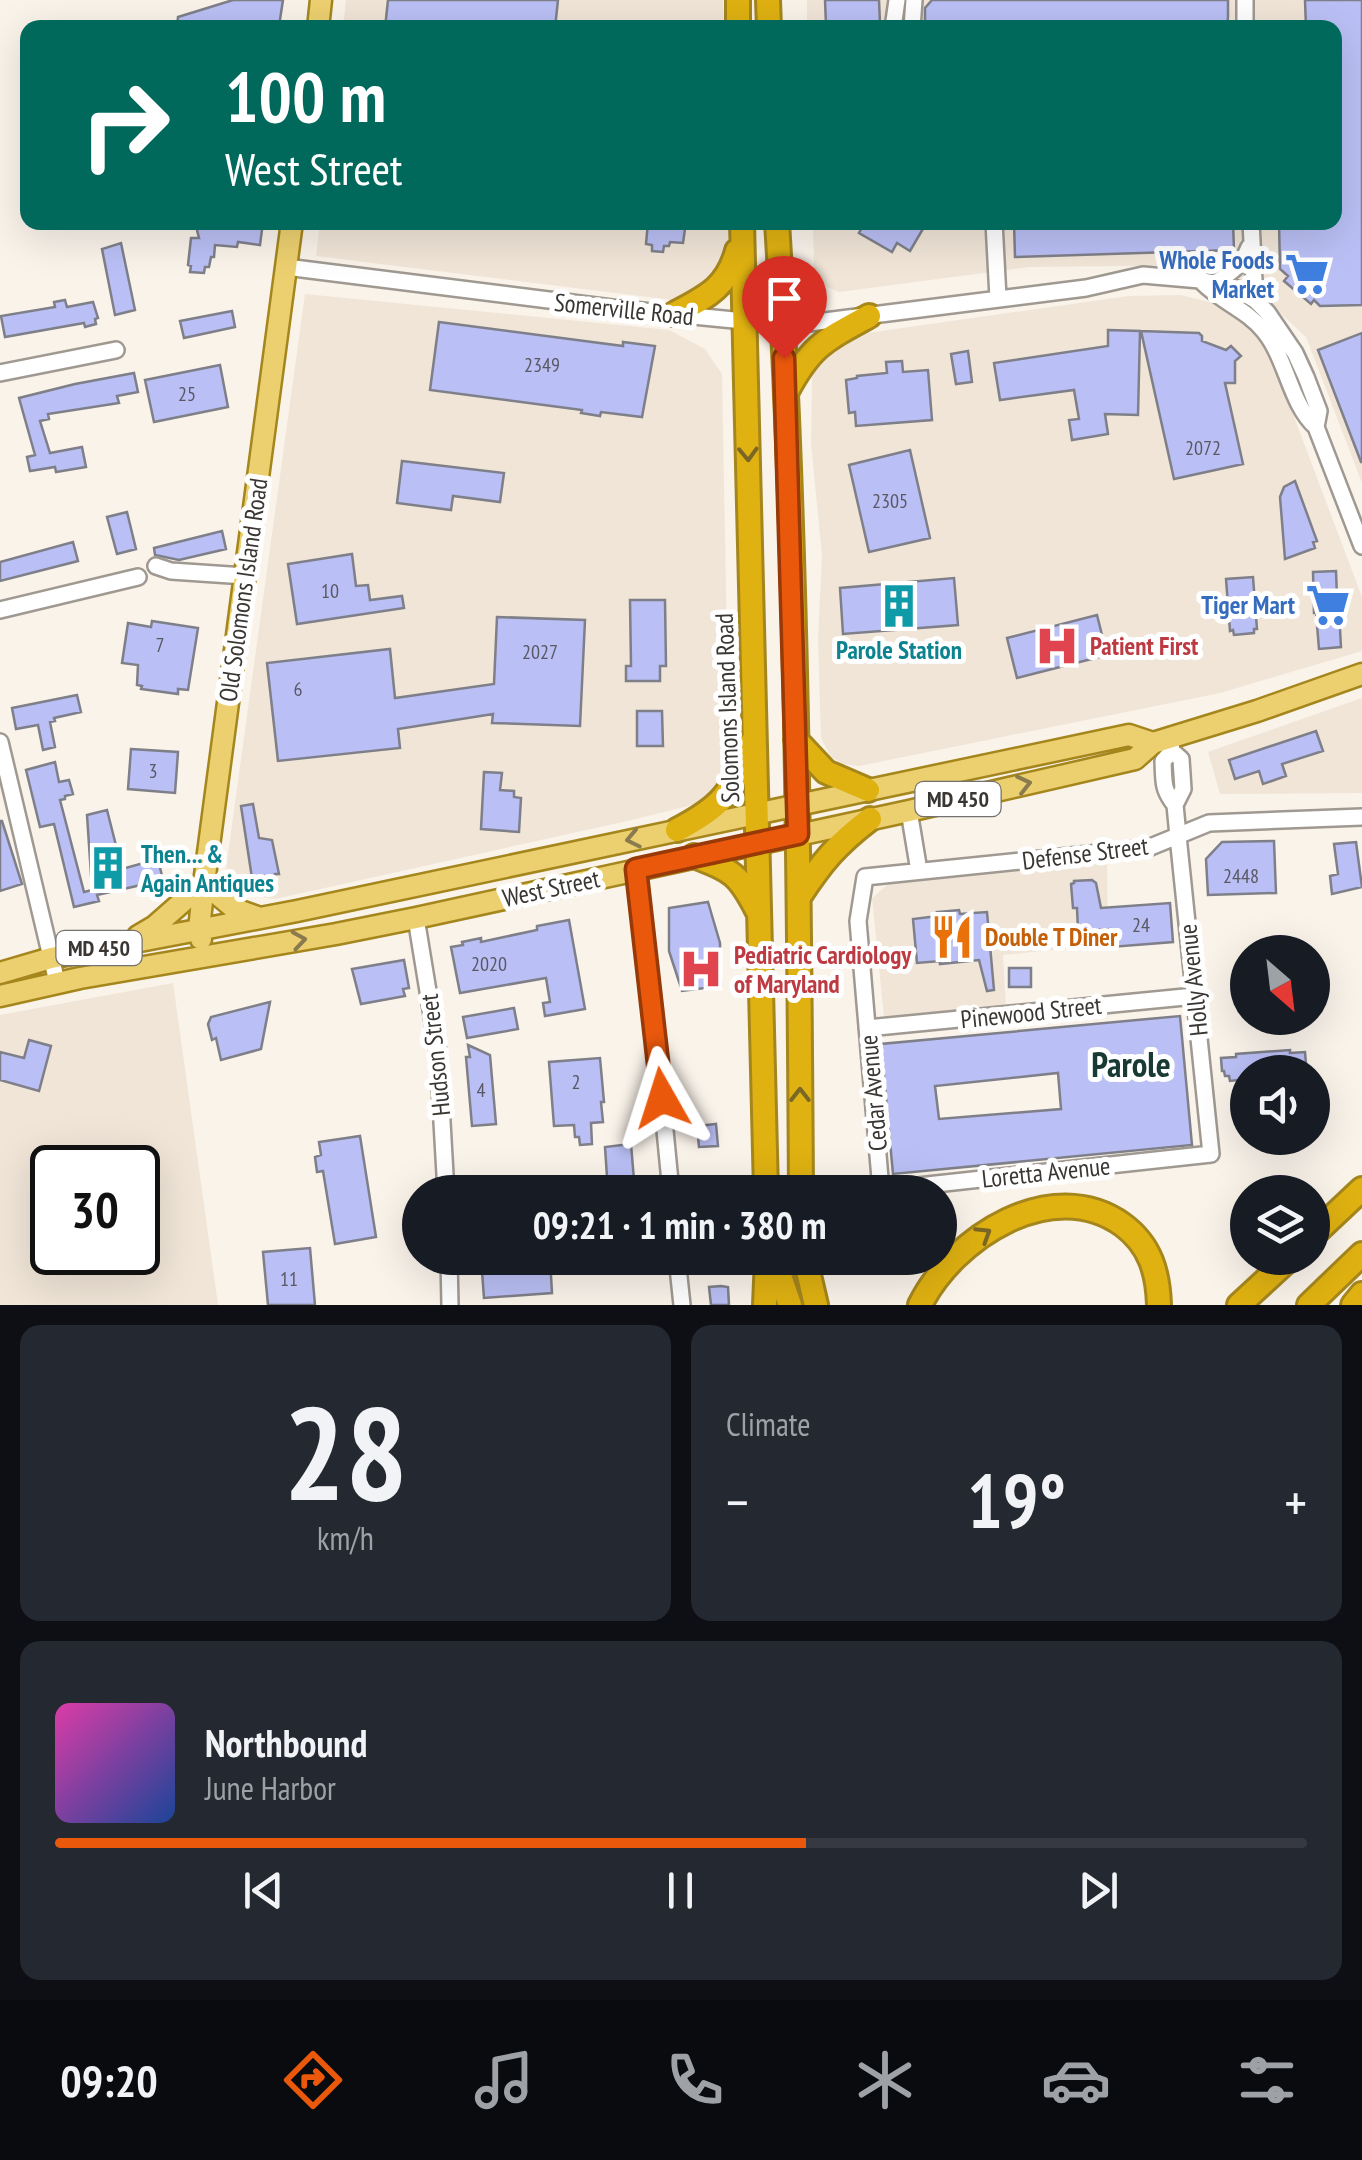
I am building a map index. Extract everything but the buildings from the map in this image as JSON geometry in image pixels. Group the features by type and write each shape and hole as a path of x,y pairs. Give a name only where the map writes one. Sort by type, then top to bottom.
{"highway":[{"path":"674,314 714,292 732,269 742,230"},
{"name":"Solomons Island Road","path":"742,230 766,1175"},
{"path":"778,230 784,322 796,740 801,1175"},
{"path":"785,394 810,353 869,316"},
{"path":"677,830 704,816 728,793 755,734"},
{"path":"796,740 826,772 868,790"},
{"path":"799,896 830,852 870,819"},
{"path":"694,856 735,875 760,915"},
{"path":"1330,1219 1362,1189"},
{"path":"920,1305 931,1282 947,1263 996,1226 1022,1214 1076,1207 1110,1216 1143,1245 1157,1276 1158,1305"},
{"path":"1309,1305 1362,1254"},
{"path":"766,1305 769,1275"},
{"path":"777,1275 790,1305"},
{"path":"809,1275 816,1305"},
{"path":"1240,1305 1272,1275"},
{"path":"1353,1305 1362,1294"}],"main road":[{"name":"Old Solomons Island Road","path":"203,957 199,930 204,883 291,230"},
{"name":"West Street","path":"0,996 57,982 416,918 1135,758 1362,674"},
{"name":"West Street","path":"0,972 51,958 462,877 1129,735 1165,744"},
{"path":"416,918 421,902 462,877"},
{"path":"128,942 155,926 204,883 236,909 262,918"}],"street":[{"path":"994,230 998,298"},
{"path":"1252,231 1244,260 1235,270 1207,282 1217,297 1245,312 1264,330 1282,358 1306,418 1316,427 1362,546"},
{"path":"1252,231 1255,300 1295,353 1318,410 1316,427"},
{"name":"Somerville Road","path":"286,268 744,322 809,322 869,316 1086,288 1143,275 1237,288 1255,300"},
{"path":"0,373 116,350"},
{"path":"156,566 171,571 245,576"},
{"path":"0,610 138,577"},
{"path":"0,742 57,982"},
{"name":"Holly Avenue","path":"1165,744 1164,792 1175,805 1211,1154"},
{"path":"909,811 919,872"},
{"name":"Defense Street","path":"864,877 1148,848 1209,823 1362,818"},
{"path":"636,869 669,1175"},
{"name":"Cedar Avenue","path":"864,877 858,921 880,1175"},
{"name":"Hudson Street","path":"416,918 438,1052 445,1175"},
{"name":"Pinewood Street","path":"867,1028 1194,996"},
{"name":"Loretta Avenue","path":"957,1182 1211,1154"},
{"path":"449,1275 450,1305"},
{"path":"679,1275 682,1305"}],"shaded area":[{"path":"346,0 723,0 724,20 344,20"},
{"path":"807,0 1362,0 1362,483 1306,337 1247,282 1203,265 1029,267 839,292 827,287 814,270 813,230 1342,230 1342,20 807,20"},
{"path":"319,230 729,230 725,258 703,289 680,301 316,256"},
{"path":"305,294 669,330 705,349 722,374 729,761 718,786 700,803 275,899 234,893 226,876 227,861"},
{"path":"1181,295 1209,302 1240,319 1268,348 1362,597 1362,651 1220,693 859,766 831,757 821,738 818,638 822,556 811,443 812,375 818,361 851,337 867,333 1128,296"},
{"path":"1362,698 1362,793 1220,794 1208,752"},
{"path":"1107,860 1108,944 1003,955 1006,1011 884,1017 872,898 892,881"},
{"path":"173,983 218,1305 0,1305 0,1015"}],"place":[{"name":"Whole Foods Market","path":"1307,274"},
{"name":"Tiger Mart","path":"1328,605"},
{"name":"Parole Station","path":"899,606"},
{"name":"Patient First","path":"1057,646"},
{"name":"Then... & Again Antiques","path":"108,868"},
{"name":"Double T Diner","path":"952,937"},
{"name":"Pediatric Cardiology of Maryland","path":"701,969"}],"district":[{"name":"Parole","path":"1131,1065"}],"route":[{"path":"662,1098 636,869 798,834 784,358"}]}
